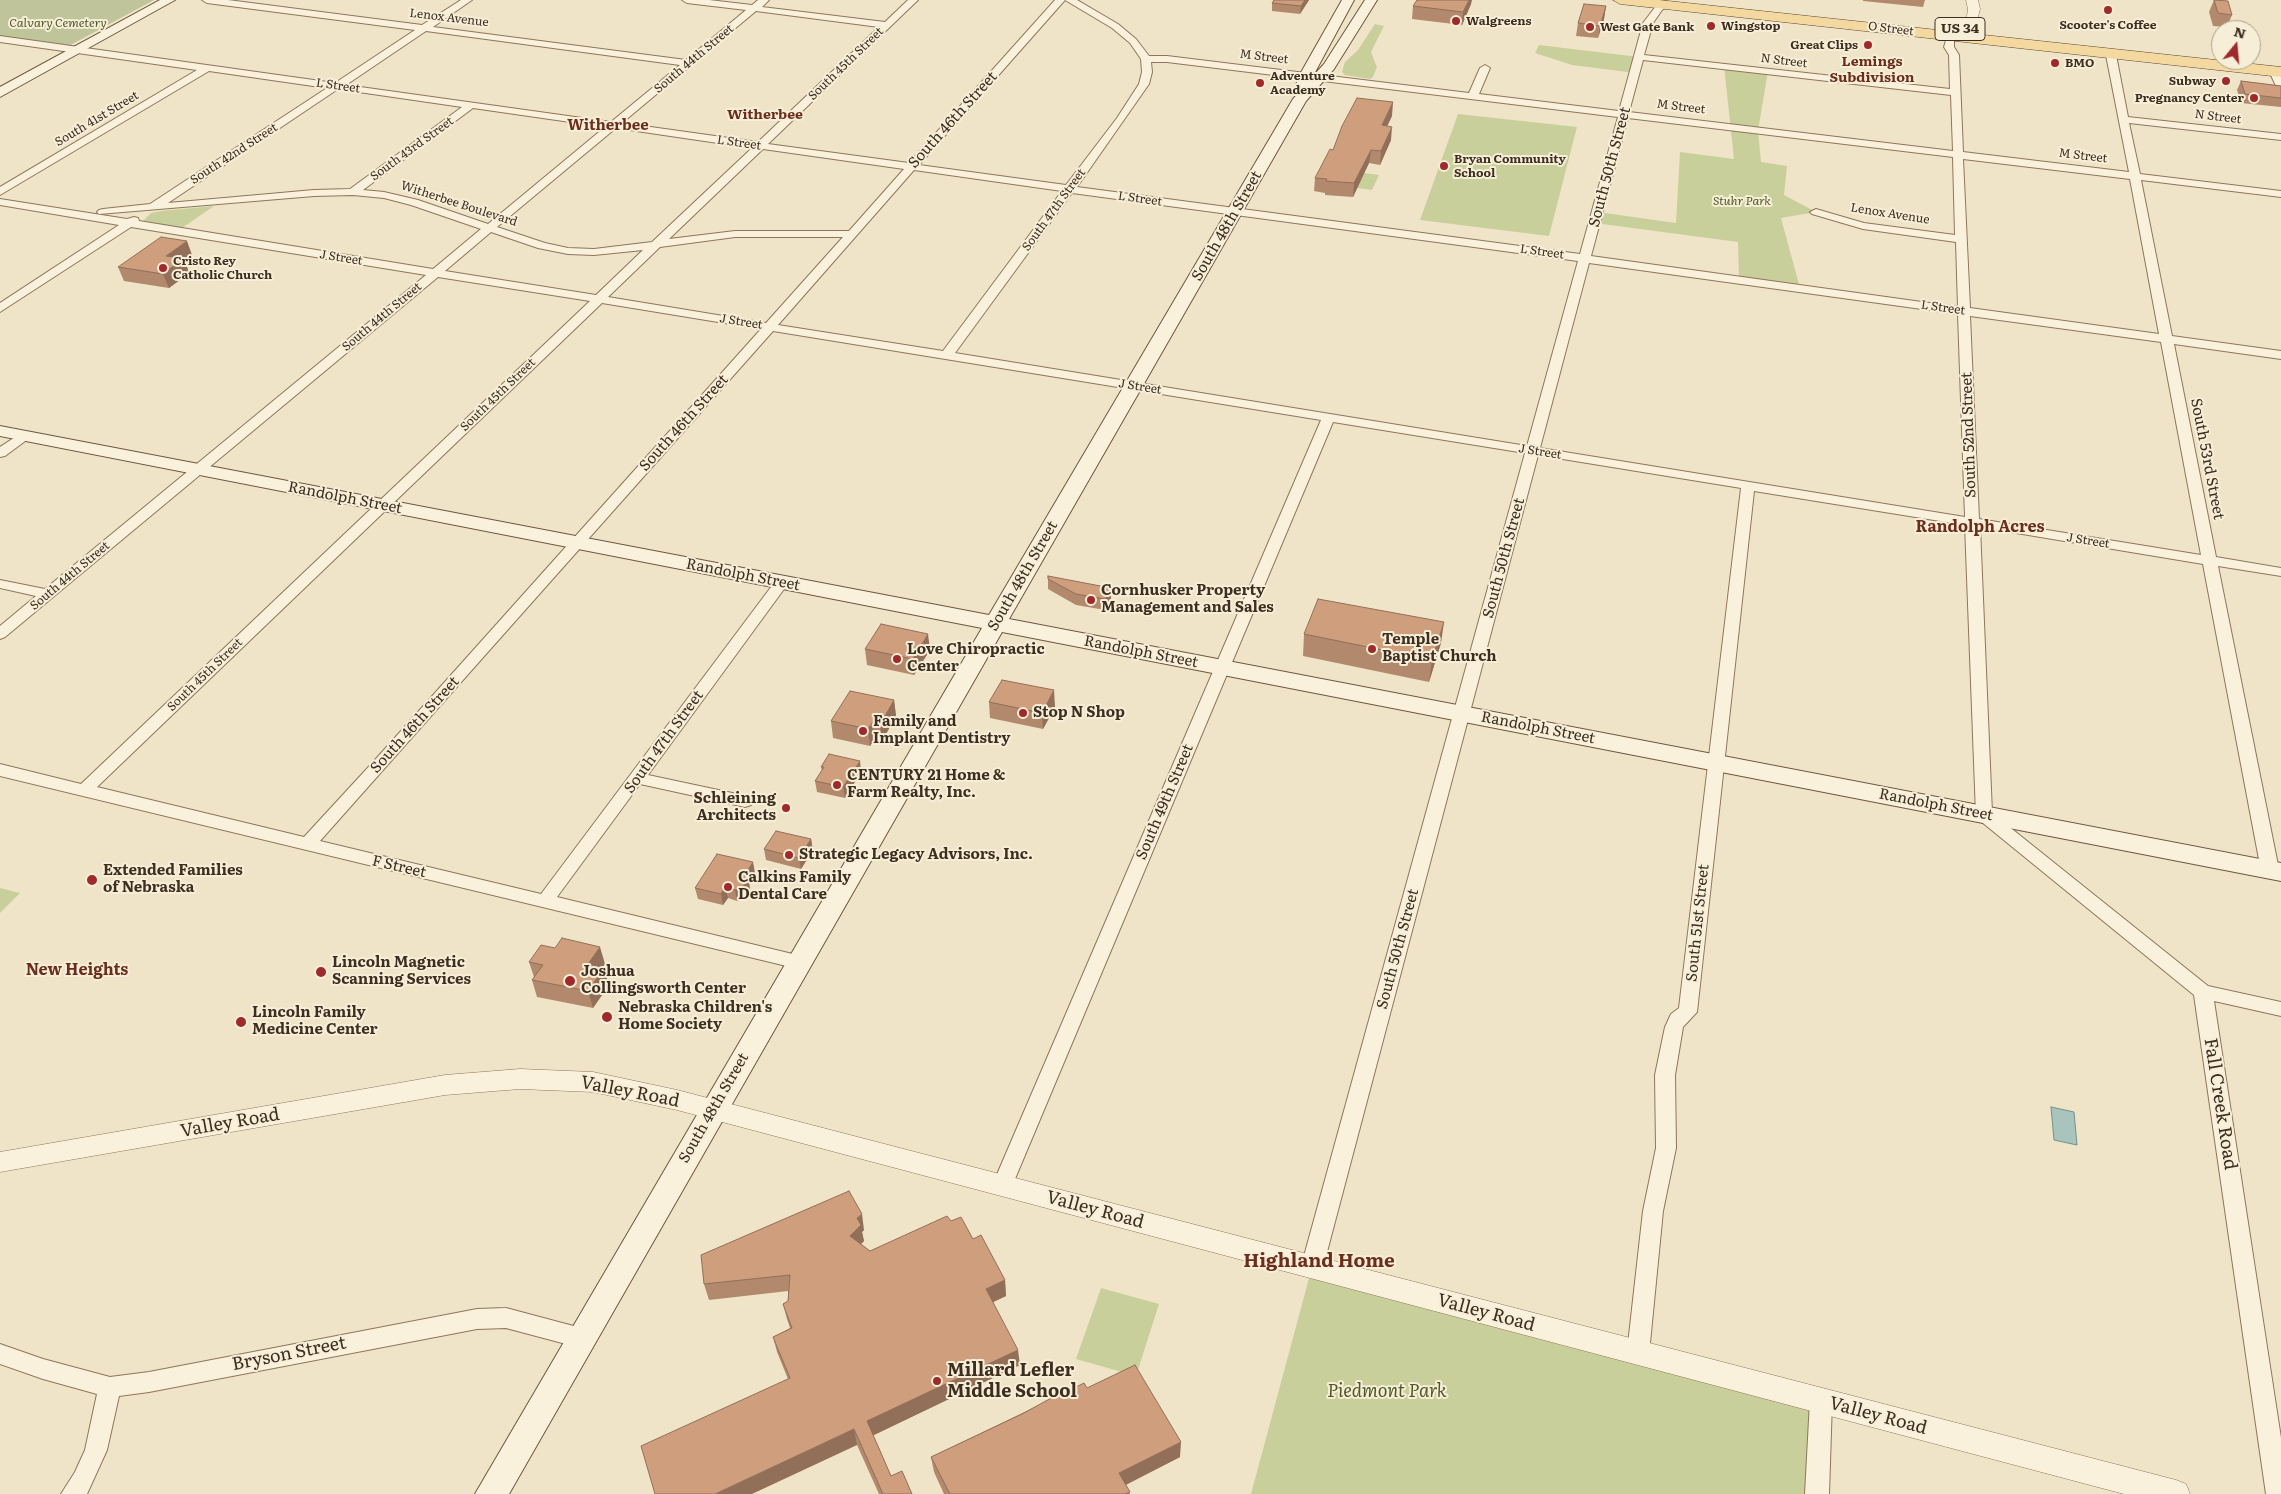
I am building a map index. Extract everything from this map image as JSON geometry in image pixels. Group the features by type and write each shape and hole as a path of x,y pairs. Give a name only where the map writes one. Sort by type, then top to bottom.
{"main road":[{"path":"0,93 169,0"},
{"name":"South 48th Street","path":"1300,99 1306,76 1348,0"},
{"name":"South 48th Street","path":"491,1494 1300,99 1320,78 1341,49 1371,0"},
{"name":"O Street","path":"1620,0 1964,30 2111,55 2279,70"},
{"path":"1649,3 1670,0 1774,8"},
{"name":"O Street","path":"1698,0 2211,58"},
{"path":"2261,66 2279,70"},
{"name":"Randolph Street","path":"0,431 2276,871"}],"street":[{"name":"Lenox Avenue","path":"207,0 688,63"},
{"name":"South 42nd Street","path":"0,308 467,0"},
{"path":"687,0 887,25"},
{"name":"South 44th Street","path":"0,634 764,0"},
{"name":"South 45th Street","path":"84,790 913,0"},
{"name":"South 46th Street","path":"307,844 1060,0"},
{"path":"1070,0 1124,32 1138,46 1146,59"},
{"path":"1954,55 1959,52 1972,0"},
{"name":"South 50th Street","path":"1648,23 1646,15 1649,3"},
{"name":"South 50th Street","path":"1312,1267 1648,23 1659,8 1666,4"},
{"name":"South 52nd Street","path":"1964,30 1949,47 1954,55 1984,815"},
{"name":"L Street","path":"0,39 1069,189 1236,210 2281,355"},
{"name":"South 53rd Street","path":"2111,55 2210,560 2276,871"},
{"name":"N Street","path":"1639,57 1955,93"},
{"name":"M Street","path":"1146,59 1167,59 2281,194"},
{"name":"South 47th Street","path":"946,356 1141,92 1147,76 1146,59"},
{"name":"South 41st Street","path":"0,194 207,68"},
{"path":"1473,96 1485,68"},
{"path":"2279,70 2281,86"},
{"name":"South 43rd Street","path":"353,192 471,105"},
{"name":"N Street","path":"2123,119 2281,137"},
{"name":"Witherbee Boulevard","path":"56,211 97,212 152,209 314,193 353,192 404,199 542,246 568,251 612,251 705,237 750,234 852,234"},
{"name":"J Street","path":"0,194 56,211 2281,572"},
{"name":"Lenox Avenue","path":"1816,212 1848,223 1961,239"},
{"name":"South 49th Street","path":"1002,1186 1328,418"},
{"path":"0,453 23,436"},
{"name":"South 51st Street","path":"1638,1352 1653,1211 1666,1148 1665,1076 1674,1027 1678,1019 1688,1012 1748,485"},
{"name":"South 47th Street","path":"545,902 782,582"},
{"path":"0,584 48,594"},
{"name":"F Street","path":"0,770 799,962"},
{"path":"637,778 745,801"},
{"path":"1984,815 2203,992 2281,1008"},
{"name":"Fall Creek Road","path":"2203,992 2278,1494"},
{"name":"Valley Road","path":"0,1162 445,1085 495,1080 546,1079 594,1082 713,1110 2176,1494"},
{"name":"Bryson Street","path":"0,1354 110,1387 149,1382 477,1319 506,1318 581,1338"},
{"path":"73,1494 90,1466 96,1450 110,1387"},
{"path":"1817,1494 1820,1401"}],"green space":[{"name":"Calvary Cemetery","path":"0,0 154,0 65,48 0,39"},
{"path":"1375,24 1384,26 1371,52 1377,67 1373,77 1370,79 1345,75 1342,72 1345,62 1358,50"},
{"path":"1539,45 1639,57 1635,73 1572,65 1535,53"},
{"name":"Stuhr Park","path":"1724,66 1768,71 1758,131 1761,162 1787,166 1784,195 1816,212 1781,218 1800,288 1739,280 1738,242 1595,223 1598,212 1676,223 1680,152 1734,159"},
{"path":"1458,114 1577,127 1549,236 1420,220"},
{"path":"1364,173 1379,175 1372,190 1357,188"},
{"path":"214,206 182,228 143,221 151,213"},
{"path":"0,888 20,893 0,913"},
{"name":"Piedmont Park","path":"1312,1267 1821,1401 1817,1494 1251,1494"},
{"path":"1101,1288 1159,1304 1136,1376 1076,1359"}],"water":[{"path":"2051,1107 2074,1112 2077,1145 2054,1140"}],"building":[{"path":"1274,0 1305,0 1301,6 1272,3"},
{"path":"1417,0 1469,0 1463,12 1413,6"},
{"path":"2214,0 2228,1 2232,15 2218,13"},
{"path":"1584,4 1606,6 1600,26 1578,23"},
{"path":"2241,81 2281,86 2281,98 2245,94"},
{"path":"1357,98 1393,102 1382,125 1392,127 1381,151 1371,150 1354,183 1326,181 1327,179 1315,178 1330,149 1333,150 1342,126"},
{"path":"161,237 187,241 166,256 184,258 163,274 118,267"},
{"path":"1048,576 1111,588 1105,599 1076,594 1048,579"},
{"path":"1318,599 1444,622 1432,660 1304,634"},
{"path":"881,624 928,634 913,659 865,649"},
{"path":"1002,680 1054,690 1042,713 989,702"},
{"path":"850,691 894,700 880,725 872,723 868,729 831,721"},
{"path":"829,754 860,761 843,787 815,781 824,767 821,767"},
{"path":"776,831 811,839 799,858 764,849"},
{"path":"717,854 753,862 746,873 748,878 743,887 735,890 725,887 721,894 695,888"},
{"path":"562,938 600,947 588,964 604,968 588,991 532,980 543,965 529,962 541,945 555,948"},
{"name":"Millard Lefler Middle School","path":"849,1191 862,1214 857,1218 861,1225 850,1236 870,1251 947,1216 951,1221 961,1217 973,1239 981,1235 1005,1280 986,1289 1018,1350 867,1421 891,1476 902,1471 912,1494 883,1494 854,1429 715,1494 655,1494 641,1446 790,1378 773,1337 792,1328 783,1304 788,1301 790,1275 704,1284 701,1255"},
{"path":"1135,1365 1181,1442 1119,1473 1130,1492 1125,1494 950,1494 931,1457 1022,1414 1066,1390 1066,1392 1084,1383 1087,1388"}],"place":[{"name":"Scooter's Coffee","path":"2108,10"},
{"name":"Walgreens","path":"1456,21"},
{"name":"Wingstop","path":"1711,26"},
{"name":"West Gate Bank","path":"1590,27"},
{"name":"Great Clips","path":"1868,45"},
{"name":"BMO","path":"2055,63"},
{"name":"Subway","path":"2226,81"},
{"name":"Adventure Academy","path":"1260,83"},
{"name":"Pregnancy Center","path":"2254,98"},
{"name":"Bryan Community School","path":"1444,166"},
{"name":"Cristo Rey Catholic Church","path":"163,268"},
{"name":"Cornhusker Property Management and Sales","path":"1091,600"},
{"name":"Temple Baptist Church","path":"1372,649"},
{"name":"Love Chiropractic Center","path":"897,659"},
{"name":"Stop N Shop","path":"1023,713"},
{"name":"Family and Implant Dentistry","path":"863,731"},
{"name":"CENTURY 21 Home & Farm Realty, Inc.","path":"837,785"},
{"name":"Schleining Architects","path":"786,808"},
{"name":"Strategic Legacy Advisors, Inc.","path":"789,855"},
{"name":"Extended Families of Nebraska","path":"92,880"},
{"name":"Calkins Family Dental Care","path":"728,887"},
{"name":"Lincoln Magnetic Scanning Services","path":"321,972"},
{"name":"Joshua Collingsworth Center","path":"570,981"},
{"name":"Nebraska Children's Home Society","path":"607,1017"},
{"name":"Lincoln Family Medicine Center","path":"241,1022"},
{"name":"Millard Lefler Middle School","path":"937,1381"}],"district":[{"name":"Lemings Subdivision","path":"1872,70"},
{"name":"Witherbee","path":"765,115"},
{"name":"Witherbee","path":"608,126"},
{"name":"Randolph Acres","path":"1980,527"},
{"name":"New Heights","path":"77,970"},
{"name":"Highland Home","path":"1319,1261"}]}
